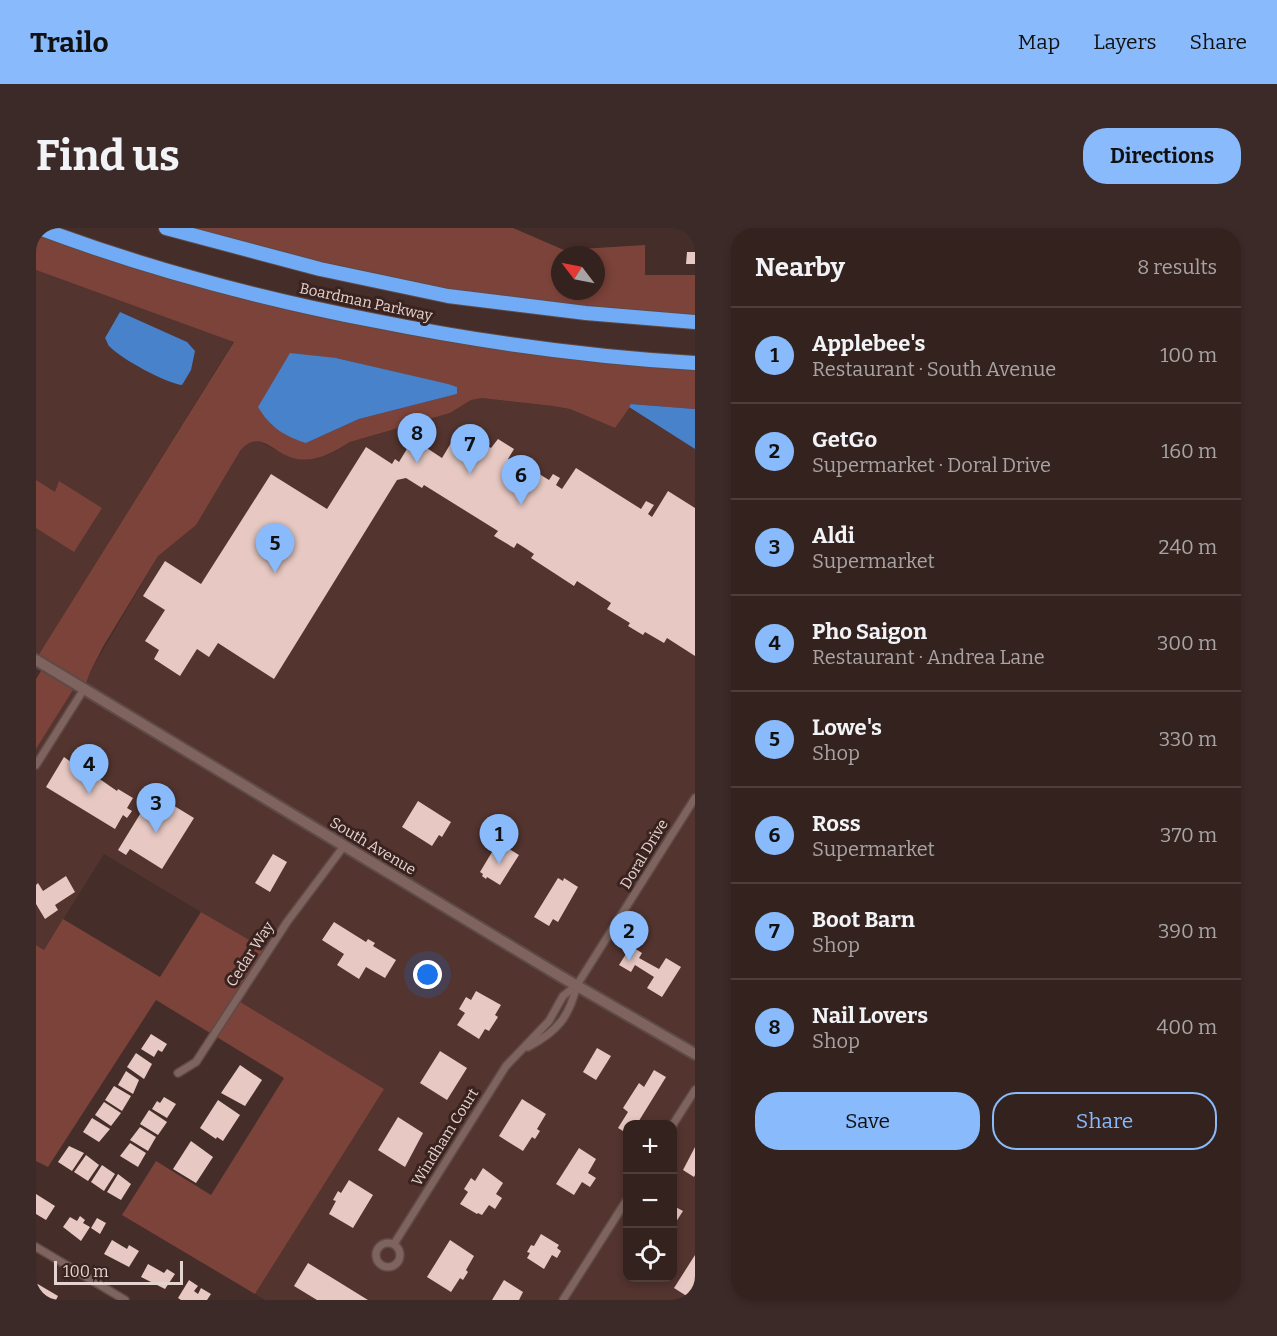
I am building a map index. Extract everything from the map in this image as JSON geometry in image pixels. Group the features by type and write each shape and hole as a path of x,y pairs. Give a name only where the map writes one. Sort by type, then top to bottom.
{"highway":[{"name":"Boardman Parkway","path":"39,228 187,276 316,309 492,342 695,363"},
{"name":"Boardman Parkway","path":"166,228 320,269 448,296 586,313 695,322"}],"main road":[{"name":"South Avenue","path":"36,660 695,1054"}],"street":[{"path":"36,765 84,689"},
{"name":"Doral Drive","path":"577,985 695,798"},
{"name":"Cedar Way","path":"178,1073 196,1062 287,922 344,846"},
{"name":"Windham Court","path":"394,1244 506,1066 549,1021 563,996 577,985"},
{"path":"676,1120 695,1090"},
{"path":"563,1300 623,1204"},
{"path":"36,1247 125,1300"}],"shaded area":[{"path":"36,228 96,248 406,327 695,363 695,409 632,404 615,428 570,409 482,398 471,400 450,413 350,442 316,458 293,458 260,442 247,444 240,451 196,525 158,556 104,645 84,689 76,685 36,749 36,679 44,666 36,659 234,342 36,270","holes":["336,358 457,387 457,394 359,419 306,443"]},
{"path":"166,228 513,228 555,246 551,246 551,300 605,300 605,247 645,245 645,275 695,275 695,322 448,296"},
{"path":"36,270 234,341 36,659"},
{"path":"482,398 570,409 615,428 629,407 695,449 695,1300 265,1300 255,1294 383,1089 237,1000 206,915 104,854 44,950 36,945 36,749 76,684 90,672 158,556 247,442 252,440 260,442 292,458 336,451 350,442 450,413 471,400"},
{"path":"36,480 55,492 59,481 102,508 74,552 36,528"},
{"path":"201,912 268,951 237,1000 384,1089 255,1294 122,1215 156,1161 211,1195 284,1078 156,1000 48,1167 36,1161 36,945 44,950 63,919 160,977"}],"water":[{"path":"120,312 187,342 195,351 191,370 182,385 144,370 109,346 105,338"},
{"path":"290,353 336,358 448,384 457,387 457,394 359,419 306,443 278,430 258,407"},
{"path":"631,404 695,409 695,449 629,407"}],"building":[{"path":"687,252 695,252 695,264 686,264"},
{"path":"460,428 491,448 498,439 514,449 508,459 516,463 518,461 549,480 553,474 560,478 556,485 562,489 576,468 641,509 646,501 654,505 648,514 652,517 668,491 695,508 695,656 667,638 664,643 645,632 643,635 628,626 630,623 607,609 611,603 577,581 574,586 531,558 534,554 525,548 517,543 514,548 494,536 498,531 424,485 422,488 406,478 397,480 274,679 218,643 209,657 197,649 180,676 154,659 159,650 145,641 165,610 143,596 165,561 201,584 271,474 327,509 366,447 392,464 395,459 399,462 413,439 442,458"},
{"path":"64,757 90,776 91,773 117,791 118,789 133,798 127,808 132,811 127,818 123,815 115,829 46,787"},
{"path":"153,793 194,818 162,869 130,849 126,855 118,850"},
{"path":"418,801 451,822 442,837 439,835 432,846 402,827"},
{"path":"498,842 519,855 500,885 487,877 486,879 480,872"},
{"path":"273,854 287,862 270,892 255,883"},
{"path":"66,876 75,892 55,905 58,910 45,919 36,904 36,885 38,883 43,891"},
{"path":"558,878 563,881 564,878 578,887 558,922 553,919 549,926 534,917"},
{"path":"334,922 366,942 368,939 375,943 373,946 396,960 385,978 366,967 359,979 337,965 344,954 322,940"},
{"path":"631,946 642,953 639,958 659,969 666,958 681,967 662,997 647,988 654,977 635,965 631,972 619,965"},
{"path":"476,991 501,1005 495,1015 498,1017 489,1031 485,1029 479,1039 457,1025 465,1013 459,1009 466,997 471,1000"},
{"path":"151,1034 167,1044 162,1052 158,1050 154,1057 141,1049"},
{"path":"597,1048 611,1056 596,1080 583,1072"},
{"path":"440,1051 467,1068 447,1100 420,1083"},
{"path":"136,1053 152,1064 144,1079 127,1067"},
{"path":"240,1065 262,1080 245,1106 221,1093"},
{"path":"654,1070 666,1077 639,1120 623,1120 628,1112 623,1108 639,1083 644,1087"},
{"path":"126,1071 139,1080 133,1094 118,1085"},
{"path":"114,1086 131,1096 122,1111 105,1100"},
{"path":"164,1097 176,1104 167,1118 152,1109 157,1101 160,1103"},
{"path":"522,1099 546,1114 537,1129 540,1131 535,1139 532,1137 523,1151 499,1136"},
{"path":"218,1100 240,1115 223,1141 200,1128"},
{"path":"104,1102 121,1113 111,1126 95,1115"},
{"path":"149,1110 167,1122 158,1135 140,1124"},
{"path":"398,1117 423,1133 405,1167 378,1150"},
{"path":"92,1118 110,1129 99,1142 83,1132"},
{"path":"623,1120 623,1131 618,1128"},
{"path":"140,1127 156,1137 148,1151 130,1140"},
{"path":"191,1141 213,1157 196,1183 173,1169"},
{"path":"130,1143 146,1153 138,1167 120,1156"},
{"path":"69,1146 84,1153 72,1171 58,1162"},
{"path":"695,1147 695,1175 694,1177 683,1170"},
{"path":"579,1148 596,1159 588,1173 596,1178 590,1187 582,1182 574,1195 556,1184"},
{"path":"86,1155 99,1165 88,1181 74,1172"},
{"path":"102,1165 115,1174 104,1191 91,1182"},
{"path":"483,1168 503,1183 496,1194 502,1198 495,1209 489,1205 482,1215 460,1204 468,1192 464,1189 471,1178 475,1181"},
{"path":"118,1174 131,1184 121,1200 107,1192"},
{"path":"349,1180 373,1195 353,1228 329,1214 338,1191 341,1193"},
{"path":"36,1194 55,1206 46,1220 36,1214"},
{"path":"677,1208 683,1211 677,1220"},
{"path":"80,1216 85,1220 83,1223 90,1227 81,1241 63,1227 70,1217 77,1221"},
{"path":"97,1218 106,1223 100,1234 91,1228"},
{"path":"541,1234 559,1245 557,1248 561,1251 557,1258 552,1255 544,1269 527,1258 531,1245 534,1246"},
{"path":"112,1240 127,1249 129,1245 139,1251 129,1267 104,1254"},
{"path":"450,1240 474,1256 463,1280 460,1278 451,1292 427,1277"},
{"path":"695,1255 695,1300 693,1300 674,1288"},
{"path":"308,1263 368,1300 317,1300 294,1286"},
{"path":"148,1264 164,1273 167,1269 175,1274 165,1289 141,1277"},
{"path":"189,1280 198,1286 194,1291 198,1294 201,1288 211,1294 207,1300 178,1298"},
{"path":"504,1280 523,1292 519,1300 492,1300"},
{"path":"36,1283 58,1296 56,1300 36,1300"}],"place":[{"name":"Nail Lovers","path":"417,463"},
{"name":"Boot Barn","path":"470,474"},
{"name":"Ross","path":"521,505"},
{"name":"Lowe's","path":"275,573"},
{"name":"Pho Saigon","path":"89,794"},
{"name":"Aldi","path":"156,833"},
{"name":"Applebee's","path":"499,864"},
{"name":"GetGo","path":"629,961"}]}
